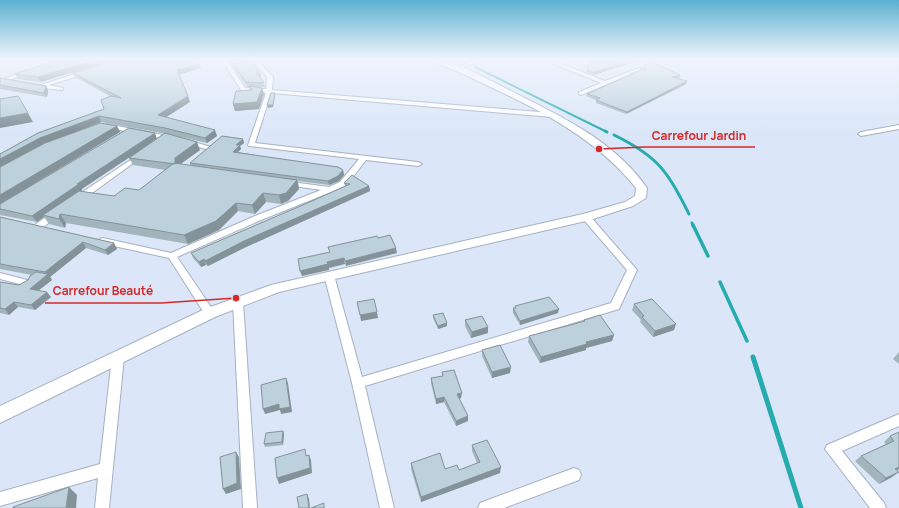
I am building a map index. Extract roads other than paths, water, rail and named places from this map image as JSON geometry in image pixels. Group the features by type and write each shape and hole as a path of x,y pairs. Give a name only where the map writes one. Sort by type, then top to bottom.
{"street":[{"path":"42,86 49,84"},
{"path":"240,84 243,89 268,92 552,115"},
{"path":"269,84 268,92 251,145 418,164"},
{"path":"0,414 210,313 276,288 586,217 629,204 640,198 642,188 630,171 592,138 552,115 490,84"},
{"path":"581,93 603,84"},
{"path":"34,85 61,89"},
{"path":"102,125 167,137 209,148"},
{"path":"861,134 899,127"},
{"path":"116,138 130,130"},
{"path":"54,230 35,225 68,206 167,137"},
{"path":"91,238 172,256 258,218 343,184 364,158"},
{"path":"276,182 330,189"},
{"path":"358,383 615,306 632,270 586,217"},
{"path":"172,256 210,313"},
{"path":"0,276 28,283"},
{"path":"329,276 358,383 387,508"},
{"path":"238,302 250,508"},
{"path":"102,508 118,358"},
{"path":"879,508 832,449 899,420"},
{"path":"0,500 105,469"},
{"path":"485,508 574,475"}],"waterway":[{"path":"509,84 607,132 605,131"},
{"path":"614,135 652,158 667,176 689,214"},
{"path":"693,225 708,256"},
{"path":"720,282 747,341"},
{"path":"753,357 801,508"}],"place":[{"name":"Carrefour Jardin","path":"599,149"},
{"name":"Carrefour Beauté","path":"236,298"}]}
